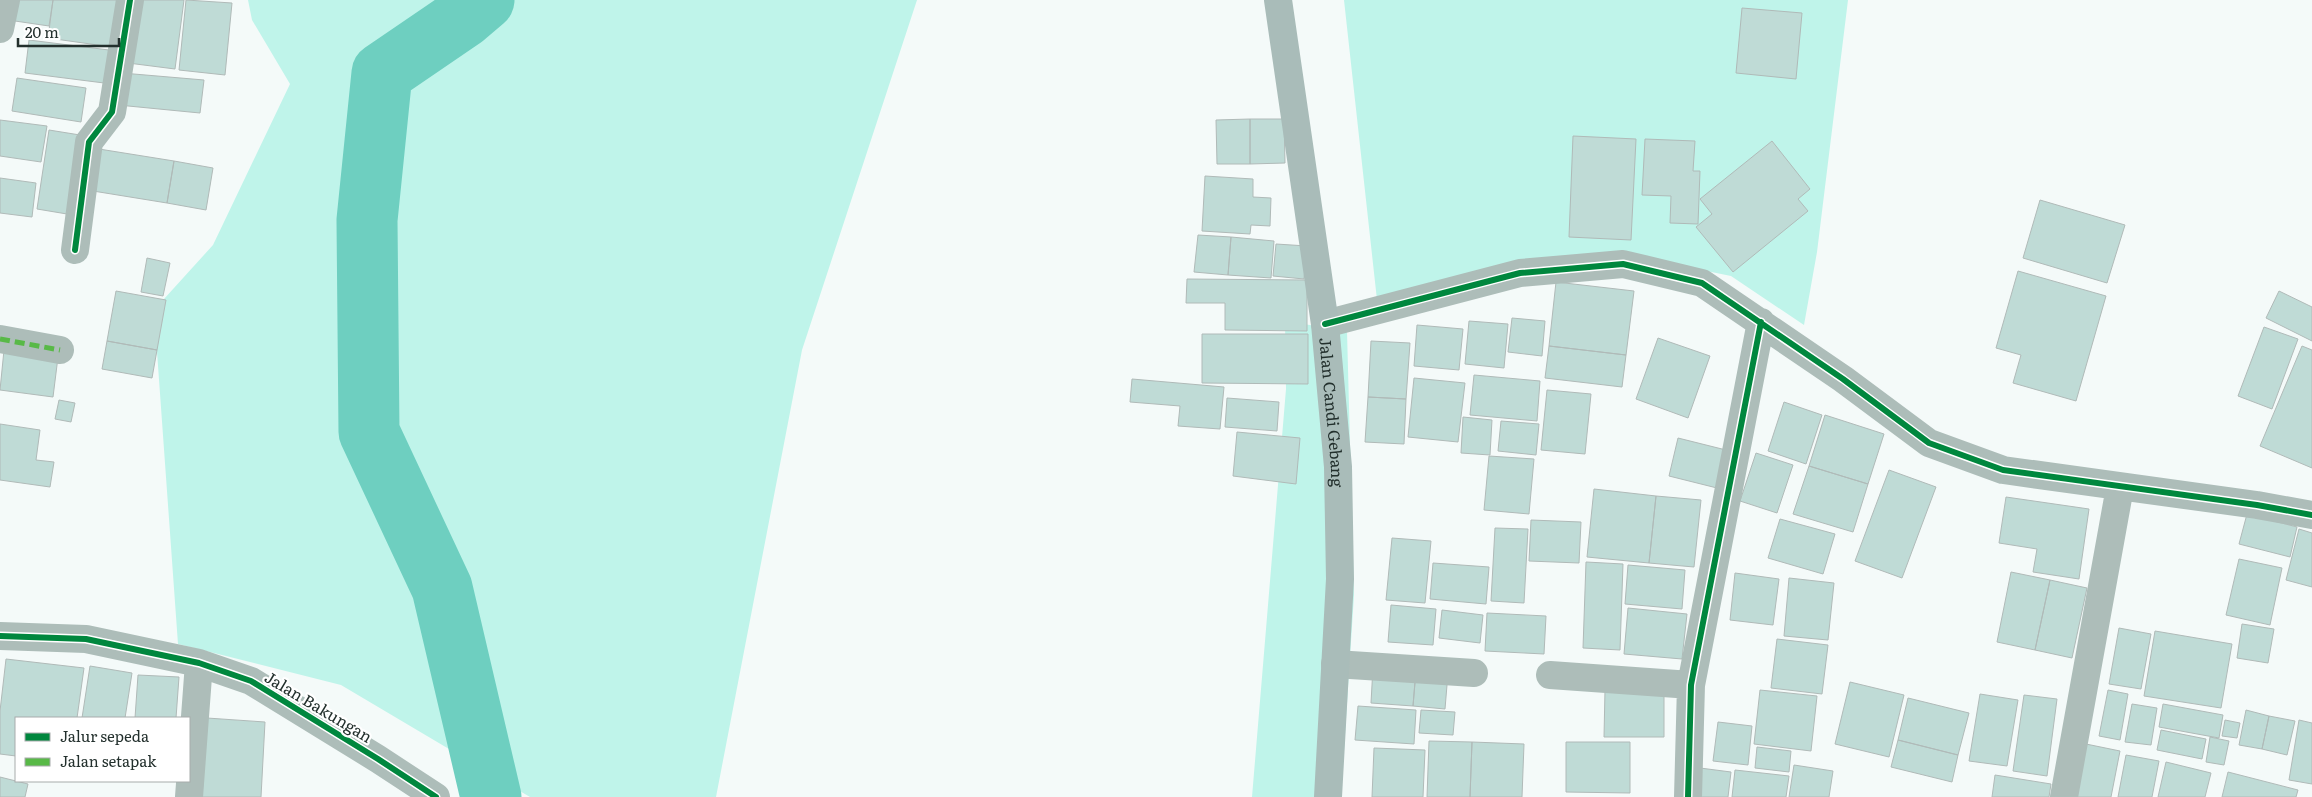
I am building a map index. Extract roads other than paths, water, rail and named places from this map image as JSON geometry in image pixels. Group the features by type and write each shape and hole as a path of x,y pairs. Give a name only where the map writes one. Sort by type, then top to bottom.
{"main road":[{"name":"Jalan Candi Gebang","path":"1278,0 1325,324 1338,467 1340,579 1328,797"}],"street":[{"path":"0,29 6,0"},
{"path":"75,250 89,142 112,112 130,0"},
{"path":"1325,324 1520,273 1624,264 1702,284 1843,379 1929,443 2003,470 2257,505 2312,515"},
{"path":"1688,797 1691,685 1761,322"},
{"path":"0,339 60,350"},
{"path":"2064,797 2120,487"},
{"name":"Jalan Bakungan","path":"0,636 86,639 199,663 251,681 436,797"},
{"path":"189,797 199,663"},
{"path":"1335,664 1474,673"},
{"path":"1550,674 1691,685"}],"waterway":[{"path":"484,0 464,17 382,73 367,220 369,432 442,588 491,797"}]}
